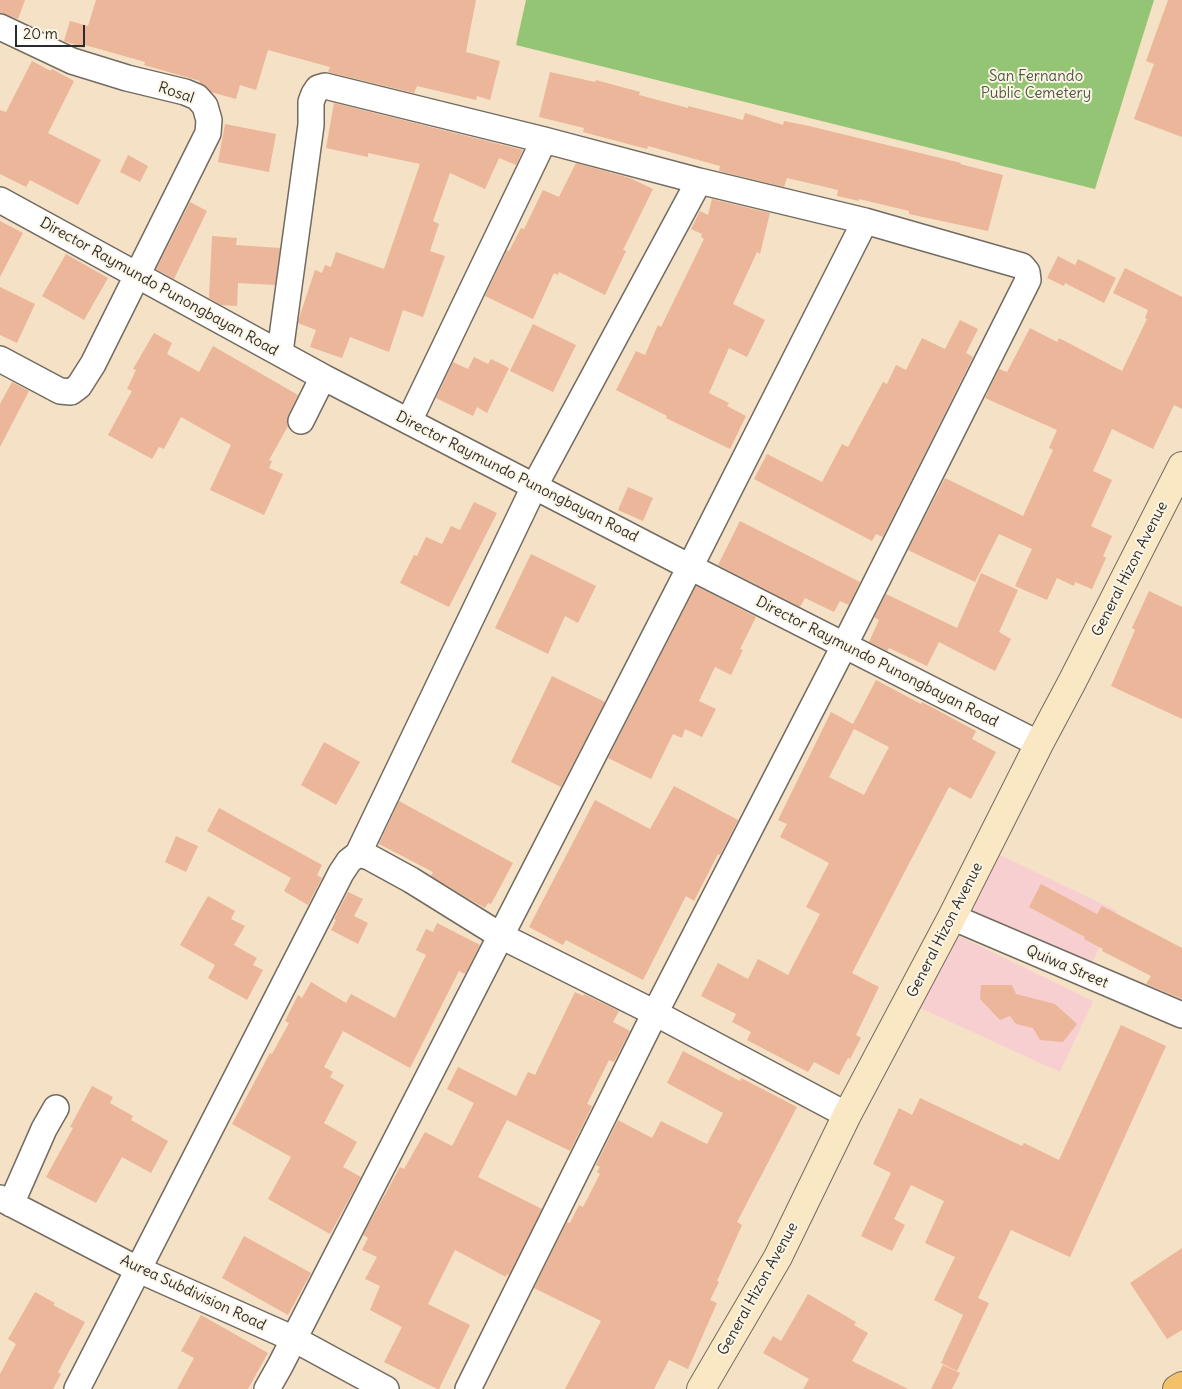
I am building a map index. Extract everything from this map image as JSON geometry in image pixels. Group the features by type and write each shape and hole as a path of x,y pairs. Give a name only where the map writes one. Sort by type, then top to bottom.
{"highway":[{"path":"1177,1389 1182,1386"}],"main road":[{"name":"General Hizon Avenue","path":"701,1389 778,1257 847,1115 952,917 1182,466"}],"street":[{"name":"Rosal","path":"0,27 72,62 184,92 196,97 205,106 209,120 208,132 138,275 79,386 71,392 60,391 0,359"},
{"path":"280,352 310,135 311,102 318,88 325,86 544,140 699,182 865,221 1022,266 1027,272 1028,280 844,646 655,1013 468,1389"},
{"path":"409,421 544,140"},
{"path":"77,1389 341,873 349,861 358,854 534,487 699,182"},
{"name":"Director Raymundo Punongbayan Road","path":"0,200 323,377 844,646 1039,744"},
{"path":"267,1389 690,567 865,221"},
{"path":"301,421 323,377"},
{"path":"358,854 369,857 411,880 501,936 655,1013 847,1115"},
{"name":"Quiwa Street","path":"952,917 1182,1015"},
{"path":"5,1201 56,1108"},
{"name":"Aurea Subdivision Road","path":"5,1201 139,1270 294,1339 386,1389"}],"shaded area":[{"path":"998,854 1117,911 1090,967 969,909"},
{"path":"957,935 1093,1001 1060,1072 920,1008"}],"green space":[{"name":"San Fernando Public Cemetery","path":"526,0 1154,0 1095,189 516,45"}],"building":[{"path":"0,0 25,0 18,19 0,13"},
{"path":"96,0 476,0 466,52 500,61 490,100 477,96 476,100 417,86 414,93 328,72 330,67 268,50 256,90 240,85 236,99 211,92 200,81 144,65 145,62 85,45 84,48 64,41 70,21 88,26"},
{"path":"1168,0 1182,0 1182,137 1134,119 1154,64 1146,61"},
{"path":"32,61 74,81 48,133 101,160 78,205 30,180 26,187 0,174 0,110 6,112"},
{"path":"550,72 595,82 596,80 640,92 639,95 743,120 745,113 783,125 784,121 809,126 1003,175 988,231 909,214 909,211 859,199 859,201 837,196 838,190 787,178 784,187 719,171 720,166 648,146 647,149 583,132 584,128 539,117"},
{"path":"334,103 523,150 516,165 499,158 485,189 450,173 433,221 439,224 430,251 445,256 423,317 403,310 389,352 350,337 342,358 310,347 316,330 298,323 315,270 322,273 325,265 331,267 336,252 384,269 420,164 368,153 368,157 326,148"},
{"path":"225,124 276,134 269,172 218,162"},
{"path":"128,155 148,166 140,182 120,172"},
{"path":"576,163 630,178 653,189 623,250 626,251 605,295 559,272 558,275 554,273 533,319 485,296 507,250 509,251 521,228 524,229 543,190 559,197"},
{"path":"712,199 770,213 760,254 757,252 733,304 765,320 747,357 729,348 709,393 729,403 727,406 746,416 730,449 666,418 667,416 616,390 636,351 645,355 658,325 661,327 704,239 701,237 702,234 691,229 700,211 708,215"},
{"path":"190,202 207,211 174,279 156,269"},
{"path":"0,221 23,233 0,277"},
{"path":"212,236 237,238 236,245 280,248 275,285 238,283 237,306 221,305 209,298"},
{"path":"66,254 108,278 84,320 42,296"},
{"path":"1058,256 1075,265 1078,259 1116,278 1104,303 1065,283 1064,286 1047,278"},
{"path":"1125,268 1182,297 1182,409 1174,405 1153,449 1112,429 1093,471 1112,480 1091,526 1112,536 1103,556 1106,558 1092,589 1075,582 1074,586 1057,578 1047,600 1015,586 1032,549 999,534 975,582 908,550 945,478 1023,516 1053,450 1049,448 1057,430 985,398 999,369 1007,372 1030,328 1057,342 1059,338 1122,371 1147,319 1145,318 1148,310 1113,293"},
{"path":"0,287 35,304 17,343 0,335"},
{"path":"960,320 978,329 966,353 973,357 883,537 876,534 872,541 754,479 767,454 822,482 842,444 848,447 883,382 887,384 896,365 906,370 922,338 945,349"},
{"path":"533,324 576,345 553,392 510,371"},
{"path":"154,333 172,343 167,354 199,372 213,346 298,395 288,415 288,426 269,460 272,461 269,468 283,474 264,515 210,490 231,445 181,417 164,449 159,447 152,459 108,435 132,391 127,389 136,370 133,369"},
{"path":"474,357 488,364 491,359 509,368 487,413 477,407 473,416 436,398 453,362 468,369"},
{"path":"12,382 29,391 0,447 0,404"},
{"path":"628,487 653,498 643,521 618,510"},
{"path":"474,502 497,513 449,607 400,583 414,555 417,556 426,537 442,544 451,526 460,530"},
{"path":"740,521 860,582 849,605 840,601 834,612 805,598 800,607 718,565"},
{"path":"531,554 596,586 578,623 565,616 548,654 495,628"},
{"path":"981,573 1018,590 999,632 1011,639 995,671 939,642 927,666 889,648 887,651 869,642 879,620 874,617 886,594 957,628"},
{"path":"696,586 756,617 740,649 743,650 731,675 715,667 699,701 716,709 702,737 685,729 682,738 673,734 651,779 608,758"},
{"path":"1149,591 1182,607 1182,719 1111,686 1135,630 1132,628"},
{"path":"552,676 605,702 561,787 511,762"},
{"path":"876,680 976,731 972,739 996,752 971,799 949,787 852,973 879,987 856,1035 861,1038 839,1075 814,1062 808,1072 747,1040 751,1032 732,1022 736,1014 701,996 718,963 748,979 758,959 788,975 820,914 806,907 829,863 780,837 787,824 778,820 831,712 853,724","holes":["854,729 889,747 864,795 829,777"]},
{"path":"324,742 360,762 336,805 301,785"},
{"path":"674,786 738,820 694,901 686,896 643,980 566,940 563,945 529,927 595,800 650,829"},
{"path":"399,801 513,863 491,904 488,903 485,908 431,876 433,872 379,844"},
{"path":"219,808 322,865 317,875 322,878 308,905 284,891 291,878 207,831"},
{"path":"176,836 198,846 186,872 165,862"},
{"path":"1041,884 1097,914 1102,906 1182,948 1182,999 1146,984 1151,976 1102,951 1103,949 1084,939 1085,937 1029,907"},
{"path":"348,892 363,899 354,916 368,923 358,944 331,930 336,920 334,919"},
{"path":"208,896 235,911 231,919 245,926 234,945 257,958 253,965 263,970 247,1000 208,978 215,965 180,945"},
{"path":"437,923 480,945 465,974 459,971 410,1068 343,1031 324,1067 333,1072 330,1077 344,1085 324,1123 357,1142 343,1167 361,1177 330,1234 268,1199 291,1157 232,1124 270,1053 272,1054 289,1023 285,1021 298,995 302,998 311,982 346,1003 351,994 395,1018 426,955 416,950 426,929 433,932"},
{"path":"981,985 1012,985 1016,994 1055,1004 1077,1024 1063,1042 1040,1040 1033,1028 1016,1024 1010,1016 1000,1020 980,999"},
{"path":"575,992 583,996 584,994 619,1011 613,1022 630,1031 614,1062 609,1060 587,1104 592,1106 570,1151 507,1120 478,1177 542,1209 509,1275 507,1274 506,1277 455,1250 428,1304 470,1325 439,1389 437,1389 384,1362 402,1327 370,1310 380,1286 365,1279 377,1257 362,1250 368,1238 363,1235 400,1167 404,1169 425,1132 452,1146 474,1103 447,1089 458,1067 516,1096 528,1072 535,1075"},
{"path":"1121,1025 1166,1046 1070,1257 1011,1230 978,1298 989,1303 957,1371 941,1363 963,1315 934,1300 955,1257 925,1243 944,1201 911,1185 894,1219 905,1225 892,1251 861,1236 891,1173 873,1164 899,1108 912,1115 920,1098 1022,1146 1024,1143 1059,1160"},
{"path":"683,1051 740,1081 741,1078 797,1107 737,1222 742,1225 710,1300 717,1303 688,1369 669,1360 654,1389 565,1389 601,1321 534,1288 567,1222 570,1223 579,1205 583,1207 600,1174 597,1172 600,1167 596,1165 618,1120 652,1138 661,1121 707,1144 723,1113 667,1083"},
{"path":"92,1086 113,1097 110,1103 133,1116 131,1120 168,1141 151,1173 122,1157 96,1203 46,1177 73,1128 70,1127"},
{"path":"244,1236 311,1273 288,1315 222,1278"},
{"path":"1182,1248 1182,1330 1167,1339 1130,1283"},
{"path":"35,1292 55,1303 53,1305 85,1322 58,1372 61,1374 53,1389 0,1389 0,1374 16,1344 8,1339"},
{"path":"808,1294 856,1322 854,1325 868,1333 852,1361 908,1389 803,1389 809,1379 763,1353 773,1336 781,1341"},
{"path":"201,1315 268,1353 248,1389 177,1389 194,1358 181,1351"},
{"path":"943,1365 960,1373 952,1389 931,1389"}]}
